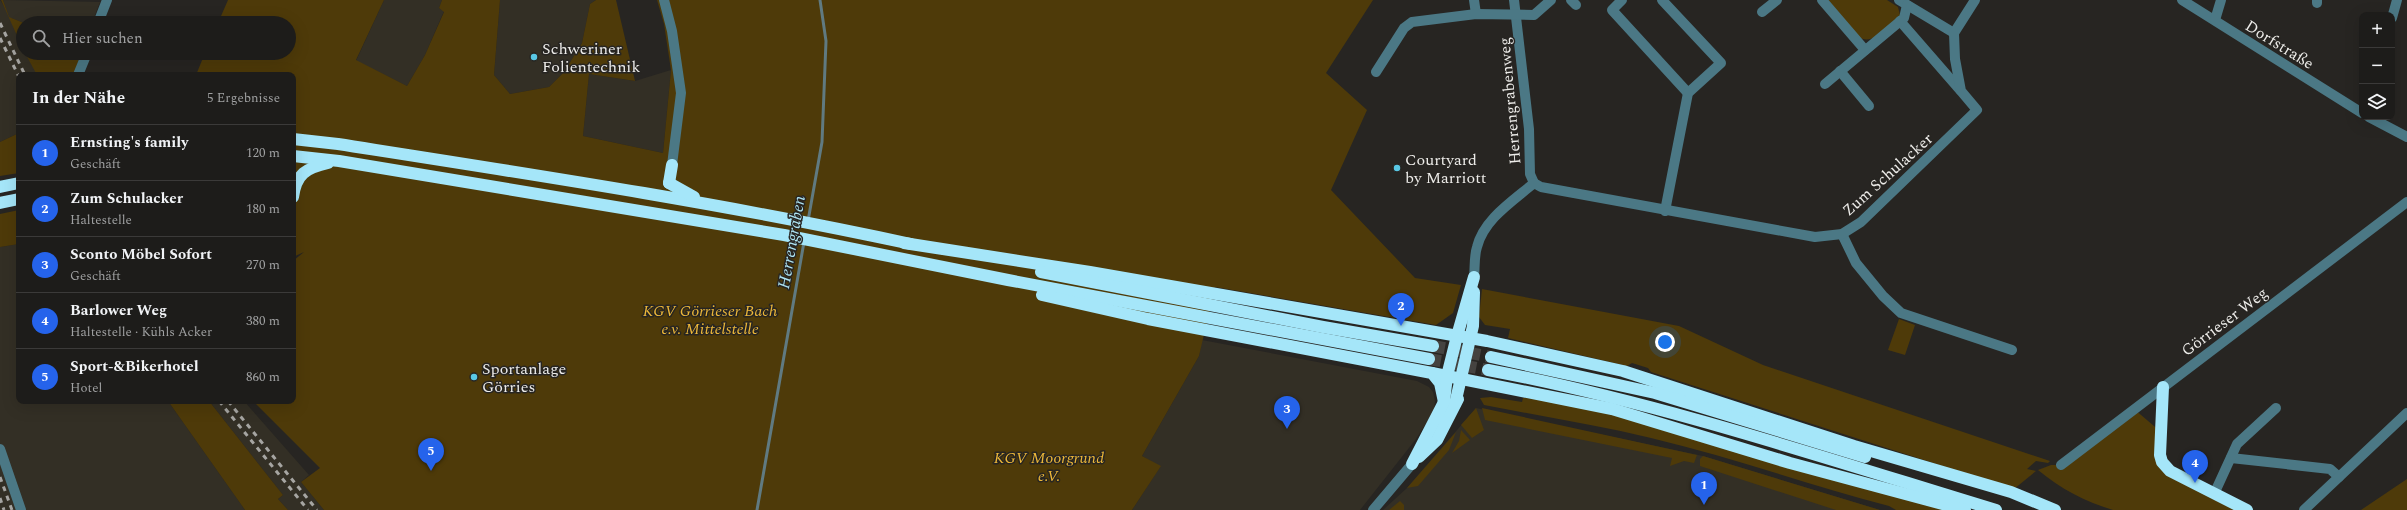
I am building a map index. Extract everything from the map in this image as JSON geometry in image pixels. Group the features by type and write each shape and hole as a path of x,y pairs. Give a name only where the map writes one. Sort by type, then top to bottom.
{"highway":[{"path":"296,140 338,144 647,192 788,218 904,243 1323,327 1432,346"},
{"path":"296,156 339,161 818,241 1429,360"},
{"path":"296,179 311,167 339,161"},
{"path":"669,183 672,165"},
{"path":"647,192 669,183"},
{"path":"669,183 688,196 755,212"},
{"path":"0,187 16,184"},
{"path":"0,203 16,200"},
{"path":"904,243 1052,265 1441,334 1465,346 1487,341"},
{"path":"898,257 950,275 1148,320 1432,373 1454,369 1479,382 1612,409 1790,463 1965,510"},
{"path":"1454,369 1465,346 1460,323 1474,278"},
{"path":"1450,403 1454,369 1473,326 1474,278"},
{"path":"1441,334 1450,332 1460,323"},
{"path":"1473,326 1480,337 1487,341 1623,371 1854,446 2012,492 2055,510"},
{"path":"1491,357 1655,393 1804,440 2042,510"},
{"path":"1488,370 1558,384 1653,406 1996,510"},
{"path":"1432,373 1440,383 1450,403"},
{"path":"1412,464 1450,403 1463,392 1479,382"},
{"path":"2163,387 2160,455 2162,462 2170,470 2215,492 2247,510"}],"street":[{"path":"101,16 107,0"},
{"path":"664,0 672,31 680,94 672,165"},
{"path":"1474,0 1476,14"},
{"name":"Herrengrabenweg","path":"1514,0 1529,129 1530,174 1534,183"},
{"name":"Herrengrabenweg","path":"1376,72 1404,28 1412,22 1476,14 1516,16 1534,15 1551,0"},
{"path":"1622,0 1612,10 1688,93"},
{"path":"1662,0 1721,63 1688,93 1665,211"},
{"path":"1762,12 1777,0"},
{"path":"1822,0 1864,50"},
{"path":"1961,91 1954,59 1954,33 1975,0"},
{"name":"Dorfstraße","path":"2182,0 2359,111"},
{"path":"2215,20 2221,0"},
{"path":"2394,12 2397,0"},
{"path":"1904,2 1954,33"},
{"path":"1825,84 1904,18 1904,2"},
{"path":"1900,21 1961,91"},
{"path":"79,72 84,60"},
{"path":"1840,71 1869,106"},
{"name":"Zum Schulacker","path":"1534,183 1541,187 1665,211 1815,237 1842,234 1861,222 1977,110 1961,91"},
{"path":"2375,120 2407,137"},
{"path":"1474,278 1476,249 1482,233 1490,221 1534,183"},
{"name":"Görrieser Weg","path":"2060,465 2407,202"},
{"path":"1842,234 1856,263 1883,296 1901,313 2012,350"},
{"path":"2215,492 2237,444 2276,408"},
{"path":"2304,510 2407,413"},
{"path":"0,448 21,510"},
{"path":"2231,458 2330,468 2338,477"},
{"path":"1373,510 1412,464"}],"shaded area":[{"path":"0,0 6,9 3,0 100,2 95,16 16,16 16,20 11,18 16,28 16,60 33,60 39,72 16,72 16,134 0,142"},
{"path":"384,0 442,0 439,8 444,11 425,55 407,86 356,61"},
{"name":"Schweriner Folientechnik","path":"500,0 596,0 590,4 582,43 564,72 549,87 510,94 494,75"},
{"path":"671,70 663,153 583,136 589,74 635,81"},
{"path":"16,244 16,404 170,404 245,510 0,510 0,247"},
{"path":"1202,340 1417,381 1429,387 1433,392 1435,401 1434,411 1416,439 1360,510 1132,510 1160,467 1142,456 1199,356"},
{"path":"211,404 247,404 309,475 301,482 324,510 288,510 278,499 283,495"},
{"path":"1476,408 1703,456 1880,510 1383,510 1407,488"}],"green space":[{"path":"1,0 3,0 9,17 16,20 16,33"},
{"path":"228,0 384,0 356,60 407,86 425,55 444,12 439,8 442,0 500,0 494,75 510,94 549,87 564,72 582,43 590,4 596,0 616,0 635,81 589,74 583,136 663,153 671,70 664,24 657,0 1373,0 1326,73 1367,110 1331,190 1415,278 1461,285 1453,313 1436,325 1215,287 1199,356 1142,456 1161,466 1132,510 324,510 301,482 320,468 256,404 296,404 296,259 304,252 296,256 296,72 197,72 202,60 296,60 296,16 221,16"},
{"path":"1828,0 1887,0 1898,7 1900,15 1877,36 1871,39 1860,38"},
{"path":"29,60 79,60 75,72 35,72"},
{"path":"16,134 16,173 0,176 0,142"},
{"path":"16,211 16,244 0,247 0,214"},
{"path":"1482,289 1679,326 1763,365 2050,461 2048,463 2036,461 2027,469 2036,471 2014,489 1651,372 1648,368 1632,363 1627,366 1508,338 1510,329 1485,325 1479,317"},
{"path":"1899,319 1915,325 1905,355 1888,350"},
{"path":"1491,397 1522,402 1523,398 1548,399 1579,405 1957,510 1896,510 1889,506 1681,446 1610,429 1484,405 1480,398"},
{"path":"170,404 211,404 283,495 278,499 288,510 245,510"},
{"path":"1476,408 1484,430 1472,438 1461,425"},
{"path":"1482,408 1697,455 1694,463 1684,461 1670,466 1672,458 1485,420"},
{"path":"2134,409 2161,432 2162,462 2247,510 2113,510 2092,503 2073,494 2038,470 2051,465 2061,465"},
{"path":"1461,430 1470,440 1452,453 1459,441"},
{"path":"1456,432 1449,450 1418,486 1407,488"},
{"path":"1703,456 1880,510 1836,510 1700,466 1700,459"},
{"path":"2407,479 2407,510 2361,510"},
{"path":"1400,501 1404,505 1404,510 1389,510"}],"waterway":[{"name":"Herrengraben","path":"808,221 822,142 826,41 820,0"},
{"name":"Herrengraben","path":"757,510 804,242"}],"tunnel":[{"path":"1433,346 1491,357"},
{"path":"1429,359 1488,370"}],"railway":[{"path":"0,23 16,56"},
{"path":"0,38 17,72"},
{"path":"18,60 24,72"},
{"path":"221,404 308,510"},
{"path":"230,404 317,510"},
{"path":"0,477 12,510"},
{"path":"0,498 4,510"}],"place":[{"name":"Schweriner Folientechnik","path":"534,57"},
{"name":"Courtyard by Marriott","path":"1397,168"},
{"name":"Zum Schulacker","path":"1401,326"},
{"name":"Sportanlage Görries","path":"474,377"},
{"name":"Sconto Möbel Sofort","path":"1287,429"},
{"name":"Sport-&Bikerhotel","path":"431,471"},
{"name":"Barlower Weg","path":"2195,483"},
{"name":"Ernsting's family","path":"1704,505"}],"park label":[{"name":"KGV Görrieser Bach e.v. Mittelstelle","path":"710,319"},
{"name":"KGV Moorgrund e.V.","path":"1049,466"}]}
